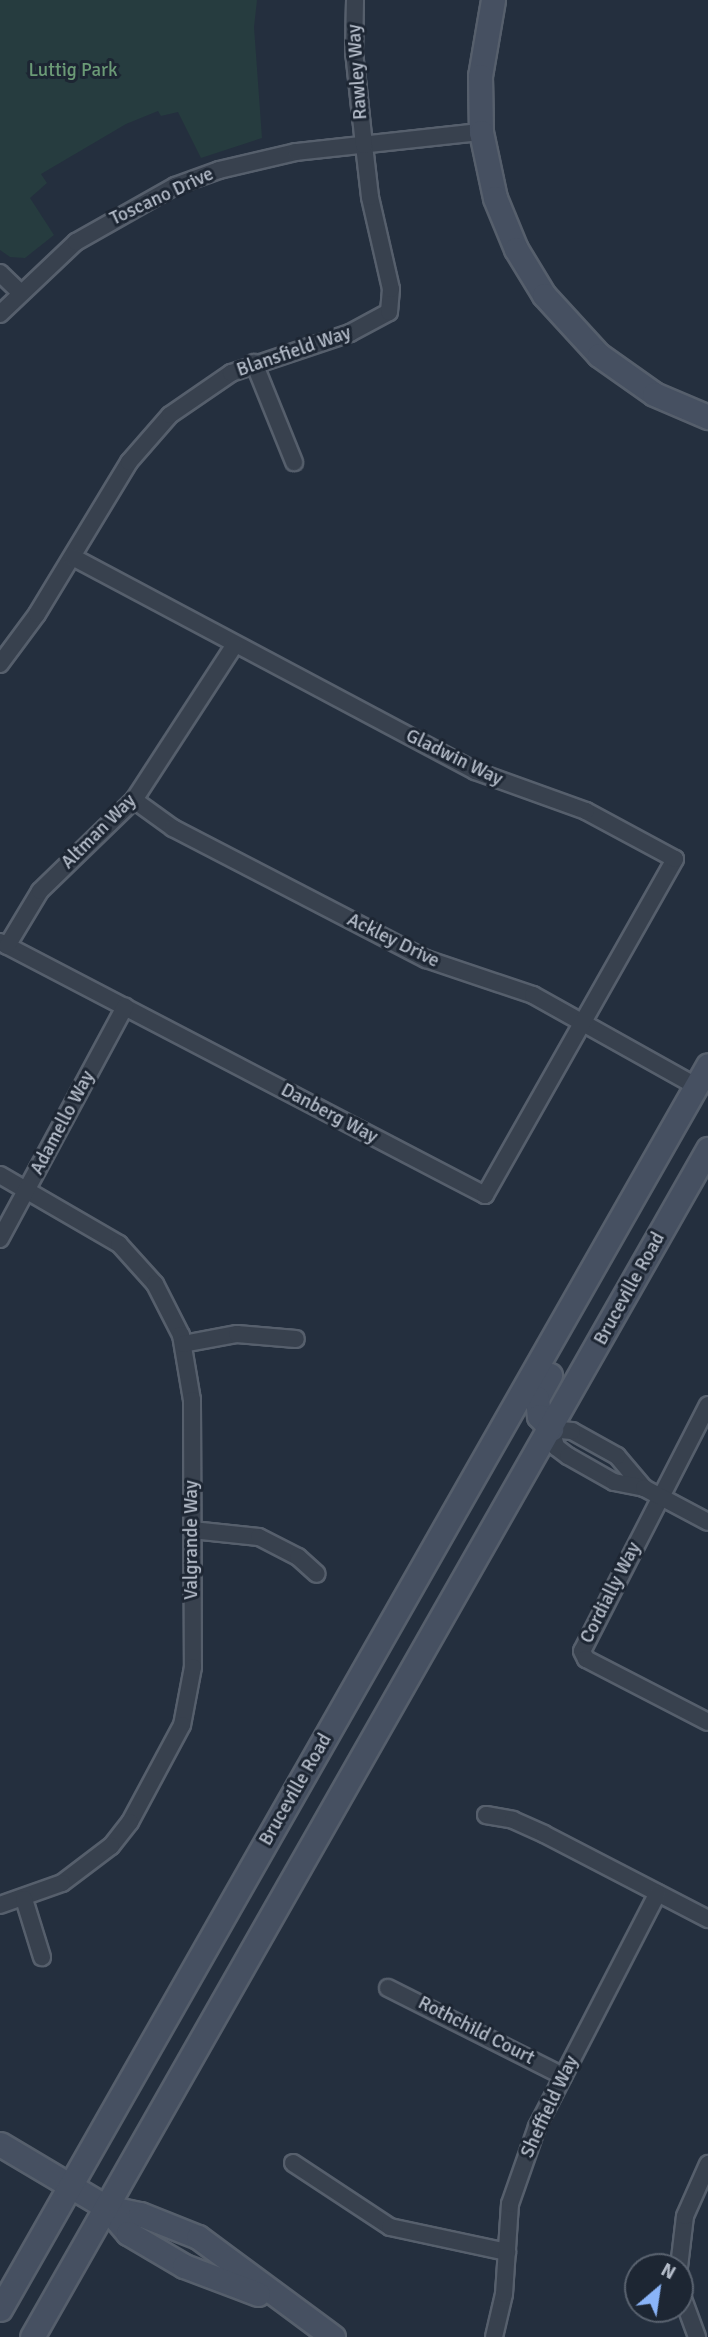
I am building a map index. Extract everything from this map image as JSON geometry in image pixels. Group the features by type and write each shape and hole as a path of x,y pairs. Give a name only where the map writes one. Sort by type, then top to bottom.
{"main road":[{"path":"493,0 480,76 481,132 504,224 544,295 569,327 631,380 708,417"},
{"name":"Bruceville Road","path":"0,2309 68,2185 708,1065"},
{"name":"Bruceville Road","path":"32,2337 708,1150"},
{"name":"Bruceville Road","path":"551,1429 539,1416 537,1398 577,1323 592,1272"},
{"path":"0,2144 106,2207 140,2214 198,2237 333,2337"},
{"path":"106,2207 128,2232 184,2266 238,2284 300,2315"}],"street":[{"name":"Rawley Way","path":"355,0 354,52 364,145"},
{"name":"Toscano Drive","path":"0,314 20,292 76,242 175,186 249,161 481,132"},
{"name":"Blansfield Way","path":"0,664 72,557 144,442 199,392 254,363 350,333 379,321 388,312 391,289 370,197 364,145"},
{"path":"0,273 20,292"},
{"path":"254,363 294,462"},
{"name":"Gladwin Way","path":"72,557 234,646 475,771 586,811 675,859 581,1024"},
{"name":"Altman Way","path":"4,944 40,891 134,800 234,646"},
{"name":"Ackley Drive","path":"134,800 173,828 426,959 505,983 696,1086"},
{"name":"Danberg Way","path":"4,944 485,1195 581,1024"},
{"name":"Adamello Way","path":"0,1239 125,1007"},
{"name":"Valgrande Way","path":"0,1175 93,1225 134,1259 169,1308 183,1344 192,1400 193,1667 182,1725 171,1752 130,1822 111,1846 62,1883 24,1899 0,1905"},
{"path":"183,1344 237,1334 296,1339"},
{"name":"Cordially Way","path":"708,1405 582,1651 586,1659 708,1722"},
{"path":"644,1488 617,1456 572,1431 551,1429 556,1447 568,1456 614,1482 644,1488 708,1521"},
{"path":"192,1530 258,1537 298,1557 317,1574"},
{"path":"486,1815 513,1820 544,1833 708,1919"},
{"name":"Sheffield Way","path":"494,2337 507,2252 510,2204 537,2127 658,1894"},
{"path":"24,1899 42,1957"},
{"name":"Rothchild Court","path":"388,1989 563,2076"},
{"path":"293,2163 390,2227 507,2252"},
{"path":"681,2253 685,2216 708,2164"}],"green space":[{"name":"Luttig Park","path":"0,0 257,0 254,27 262,138 201,158 178,112 161,116 158,111 126,124 41,174 47,183 30,198 54,235 25,258 10,257 0,250"}]}
